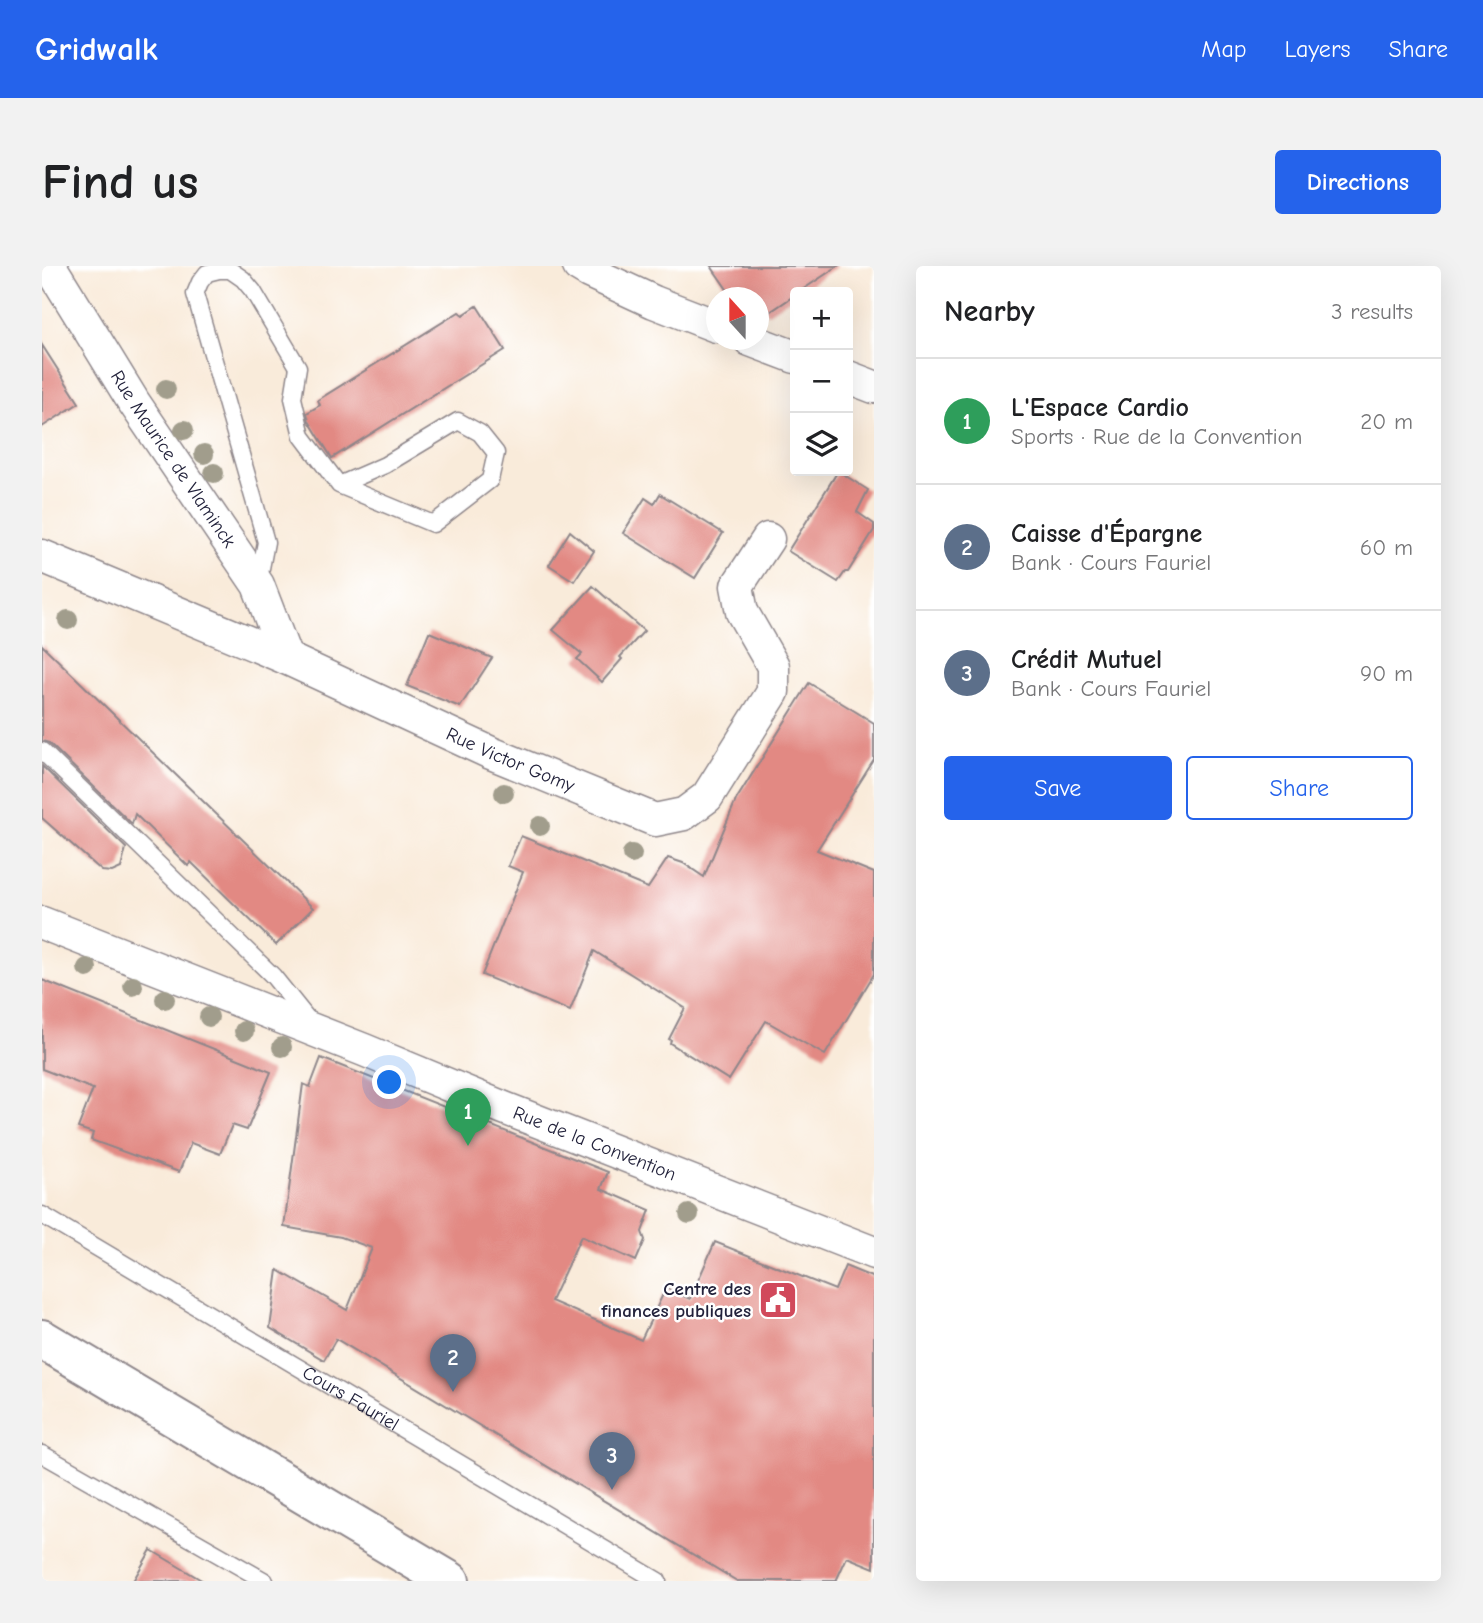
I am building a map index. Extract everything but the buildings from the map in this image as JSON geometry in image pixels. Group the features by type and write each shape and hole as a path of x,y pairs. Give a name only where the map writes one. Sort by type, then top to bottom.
{"main road":[{"path":"42,1339 450,1581"}],"street":[{"name":"Rue Maurice de Vlaminck","path":"50,266 133,401 258,585 286,658"},
{"path":"579,266 654,302 706,322"},
{"path":"769,347 790,355"},
{"path":"853,379 874,387"},
{"name":"Rue Victor Gomy","path":"42,556 286,658 491,753 655,820 684,814 707,797 773,692 773,666 742,612 737,586 768,539"},
{"name":"Rue de la Convention","path":"42,923 874,1253"}],"lane":[{"path":"258,585 266,542 195,294 207,273 230,270 243,279 253,291 298,367 293,398 302,436 339,485 433,524 490,480 496,453 480,433 458,421 385,466 339,485"},
{"path":"42,751 273,976 318,1032"},
{"name":"Cours Fauriel","path":"42,1215 658,1581"},
{"path":"42,1454 265,1581"}],"place":[{"name":"L'Espace Cardio","path":"468,1146"},
{"name":"Centre des finances publiques","path":"778,1300"},
{"name":"Caisse d'Épargne","path":"453,1392"},
{"name":"Crédit Mutuel","path":"612,1490"}]}
